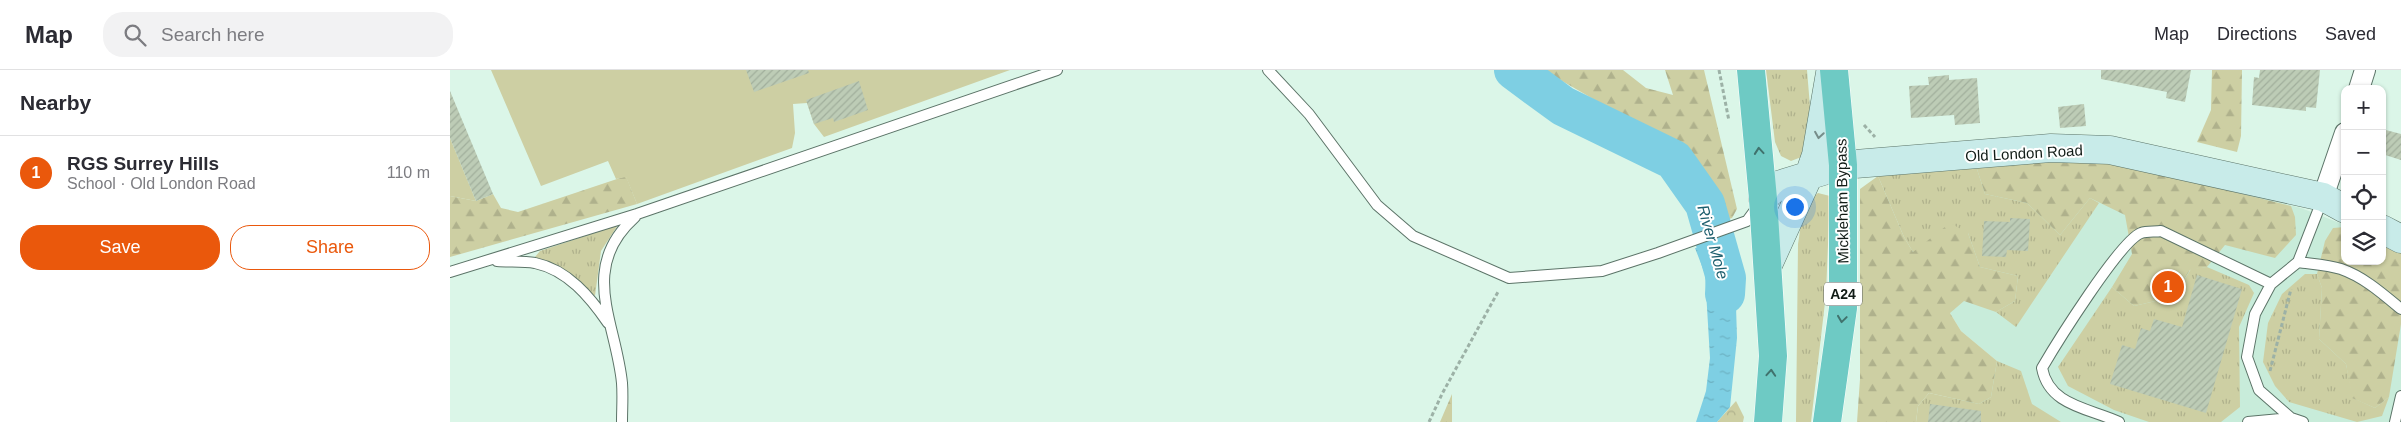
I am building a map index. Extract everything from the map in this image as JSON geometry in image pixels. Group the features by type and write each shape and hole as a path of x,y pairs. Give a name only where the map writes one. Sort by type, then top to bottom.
{"highway":[{"path":"1751,70 1763,200 1773,356 1768,422"},
{"name":"Mickleham Bypass","path":"1828,422 1844,308 1844,166 1832,70"}],"main road":[{"path":"1768,265 1809,175 1816,154 1832,70"},
{"name":"Old London Road","path":"1763,200 1778,185 1844,166 2052,148 2110,150 2334,203"},
{"path":"2386,231 2401,239"}],"street":[{"path":"2360,85 2365,70"},
{"path":"2334,203 2341,158"}],"lane":[{"path":"450,272 637,214 1057,70"},
{"path":"1268,70 1310,114 1377,205 1413,236 1509,278 1602,271 1747,221 1763,200"},
{"path":"2303,422 2291,418 2259,390 2247,357 2255,314 2271,284 2298,262 2334,203"},
{"path":"622,422 622,382 609,324 603,281 610,251 621,229 637,214"},
{"path":"2119,422 2062,400 2044,380 2042,368 2097,283 2128,242 2142,233 2160,231 2271,284"},
{"path":"489,261 536,263 567,277 588,296 609,324"},
{"path":"2298,262 2340,269 2355,275 2382,292 2401,309"},
{"path":"2396,422 2401,396"},
{"path":"2248,422 2291,418"}],"path":[{"path":"2264,394 2298,262"},
{"path":"1429,422 1495,296 1509,278"}],"shaded area":[{"path":"2105,160 2301,208 2341,223 2341,265 2386,265 2386,259 2401,253 2401,422 1916,422 1997,361 1961,331 1904,237 1878,176"}],"green space":[{"path":"491,70 1010,70 824,137 814,124 807,103 793,104 795,133 792,148 637,204 626,177 616,179 608,161 541,186"},
{"path":"1543,70 1623,70 1646,88 1673,95 1665,70 1704,70 1737,209 1732,218 1723,221 1694,157"},
{"path":"1766,70 1807,70 1812,131 1804,156 1791,161 1781,156 1775,142"},
{"path":"2212,70 2242,70 2241,136 2237,152 2197,142 2211,110"},
{"path":"450,138 476,201 450,196"},
{"path":"2055,158 2105,160 2291,206 2295,217 2296,235 2275,258 2225,245 2207,267 2190,270 2173,297 2134,306 2112,287 2132,254 2125,215 2090,198 2060,235 2027,203 1985,194 1976,166"},
{"path":"1976,166 1985,194 2027,203 2060,235 2090,198 2099,203 2016,327 1996,312 2015,301 2018,276 1980,267 1968,233 1913,252 1904,237 1878,176"},
{"path":"626,176 637,204 450,257 450,196 476,201 493,194 501,208 518,212"},
{"path":"1878,176 1904,237 1913,252 1950,223 1968,233 1980,267 2018,276 2015,301 1996,312 1964,301 1950,313 1961,331 1997,361 1991,397 1979,404 1929,393 1918,406 1916,422 1857,422 1860,379 1860,189"},
{"path":"1818,193 1830,196 1826,294 1811,422 1796,422 1798,244 1804,204"},
{"path":"618,225 601,251 595,296 559,267 535,257 540,251"},
{"path":"2341,227 2341,265 2386,265 2386,246 2401,253 2401,324 2389,397 2375,408 2352,398 2346,364 2319,339 2322,288 2317,274 2325,241 2333,228"},
{"path":"2207,267 2249,285 2254,293 2239,327 2240,407 2221,422 2149,422 2114,410 2068,386 2058,367 2112,287 2134,306 2173,297 2191,269"},
{"path":"2305,274 2317,274 2322,288 2319,339 2346,364 2353,398 2375,408 2389,397 2382,416 2357,422 2289,402 2275,386 2263,362 2268,323 2282,294"},
{"path":"1997,361 2021,371 2032,404 2061,422 1916,422 1918,406 1929,393 1979,404 1991,397"},
{"path":"1452,394 1452,422 1440,422"},
{"path":"1736,401 1744,417 1743,422 1717,422"}],"water":[{"path":"1731,234 1735,274 1737,338 1730,407 1717,422 1696,422 1706,391 1710,358 1705,274 1695,248"}],"pier":[{"path":"1730,232 1733,233 1693,249 1694,246"}],"building":[{"path":"746,70 808,70 809,73 754,92"},
{"path":"2101,70 2191,70 2185,102 2166,98 2167,92 2101,79"},
{"path":"2260,70 2320,70 2316,108 2306,107 2306,111 2252,105 2254,77 2259,78"},
{"path":"1949,75 1949,80 1977,78 1980,123 1955,125 1954,115 1911,118 1909,86 1929,85 1928,77"},
{"path":"859,81 868,110 834,122 833,118 814,124 806,100"},
{"path":"450,91 493,194 476,201 450,138"},
{"path":"2084,104 2086,126 2060,128 2058,107"},
{"path":"2386,130 2401,134 2401,160 2386,155"},
{"path":"2010,218 2030,219 2028,251 2007,250 2006,257 1982,256 1984,221 2010,222"},
{"path":"2197,275 2242,289 2206,413 2110,384 2122,345 2135,349 2141,328 2150,331 2154,319 2182,327"},
{"path":"1930,404 1981,411 1981,422 1928,422"}],"waterway":[{"name":"River Mole","path":"1514,70 1563,106 1674,160 1705,204 1726,278 1725,294"}],"place":[{"name":"RGS Surrey Hills","path":"2168,287"}]}
